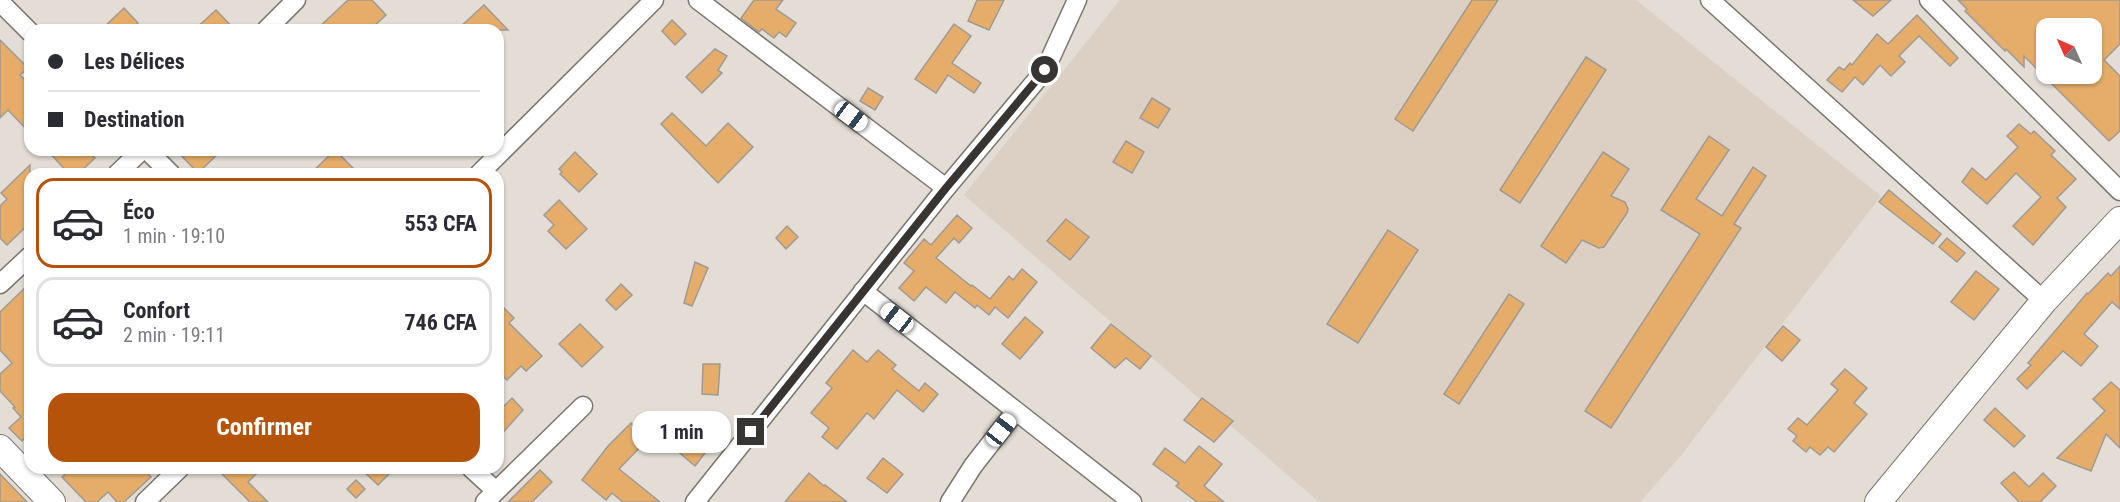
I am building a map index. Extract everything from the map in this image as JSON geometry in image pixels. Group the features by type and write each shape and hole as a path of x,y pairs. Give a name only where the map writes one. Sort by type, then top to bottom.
{"main road":[{"path":"1878,502 2044,301 2120,220"},
{"path":"0,448 24,473"},
{"path":"25,474 52,502"}],"street":[{"path":"272,24 297,0"},
{"path":"504,149 654,0"},
{"path":"698,0 946,188"},
{"path":"695,502 946,188 1045,70 1077,0"},
{"path":"1710,0 2044,301"},
{"path":"1929,0 2120,190"},
{"path":"0,2 24,26"},
{"path":"123,168 136,156"},
{"path":"153,156 165,168"},
{"path":"485,168 497,156"},
{"path":"0,284 24,262"},
{"path":"863,291 1132,502"},
{"path":"475,474 490,496 583,406"},
{"path":"950,502 973,466 1016,412"},
{"path":"146,502 174,474"}],"shaded area":[{"path":"1120,0 1636,0 1881,196 1679,458 1640,502 1319,502 964,195"}],"building":[{"path":"348,0 372,0 386,15 376,24 322,24"},
{"path":"754,0 783,0 776,9 796,23 786,37 779,32 774,38 762,29 759,32 741,18"},
{"path":"977,0 1004,0 989,30 968,21"},
{"path":"1472,0 1498,0 1413,131 1395,119"},
{"path":"1853,0 1891,0 1873,16"},
{"path":"1958,0 2120,0 2120,44 2104,60 2120,76 2120,131 2109,141 2052,84 2102,84 2102,18 2036,18 2036,68 2024,56 2024,67 1965,11 1967,9"},
{"path":"484,5 502,24 463,24"},
{"path":"124,8 138,23 137,24 107,24"},
{"path":"216,10 229,24 201,24"},
{"path":"1917,15 1958,58 1950,66 1919,36 1899,56 1905,62 1891,76 1880,65 1863,85 1855,77 1842,92 1827,80 1839,67 1844,70 1850,63 1852,65 1877,34 1888,44"},
{"path":"672,20 686,34 675,45 662,31"},
{"path":"954,24 971,36 952,63 981,83 974,93 948,75 936,93 915,79"},
{"path":"0,40 24,64 24,72 20,75 24,79 24,127 8,110 0,118"},
{"path":"715,49 727,56 718,70 722,73 702,93 686,77"},
{"path":"1586,57 1606,70 1520,203 1500,190"},
{"path":"868,88 883,97 875,110 860,101"},
{"path":"1152,98 1170,109 1158,128 1140,118"},
{"path":"672,113 706,146 728,123 753,147 718,183 661,124"},
{"path":"2019,124 2031,134 2034,131 2055,151 2051,155 2076,179 2057,198 2066,207 2033,245 2013,226 2041,197 2016,173 1987,204 1962,182 1972,168 1986,180 2018,147 2007,136"},
{"path":"1709,136 1729,150 1696,199 1722,216 1753,167 1766,176 1734,224 1741,228 1611,428 1585,411 1700,234 1661,210"},
{"path":"1126,141 1144,152 1132,173 1113,162"},
{"path":"575,152 597,174 579,192 560,174 562,172 559,169"},
{"path":"1603,152 1629,169 1611,196 1625,202 1627,213 1604,247 1599,248 1582,240 1566,263 1541,246"},
{"path":"52,156 93,156 95,158 84,168 64,168"},
{"path":"182,156 216,156 203,168 193,168"},
{"path":"329,156 341,156 353,168 316,168"},
{"path":"24,171 24,229 7,245 0,238 0,206 7,199 1,193"},
{"path":"1889,190 1941,234 1933,244 1879,202"},
{"path":"559,200 587,229 566,249 548,231 554,225 544,215"},
{"path":"957,215 972,228 959,243 954,238 936,258 990,299 1009,276 1013,280 1022,269 1037,282 1008,318 995,307 989,315 977,305 975,308 955,292 946,303 926,287 914,301 899,288 914,271 904,263 924,239 931,245"},
{"path":"1066,219 1089,237 1070,260 1047,241"},
{"path":"787,226 798,237 786,249 776,238"},
{"path":"1388,230 1418,250 1358,343 1327,324"},
{"path":"1947,238 1965,253 1957,262 1939,247"},
{"path":"695,262 708,268 692,306 684,303"},
{"path":"2120,266 2120,309 2112,302 2084,334 2098,346 2081,366 2063,351 2027,389 2017,379 2031,365 2028,363 2087,293 2108,273 2111,276"},
{"path":"1976,271 1999,289 1974,320 1951,302"},
{"path":"621,284 632,295 616,310 606,300"},
{"path":"24,289 24,439 22,441 9,428 21,417 0,391 0,374 12,363 0,350 0,312"},
{"path":"1509,294 1524,304 1459,404 1444,394"},
{"path":"504,308 514,318 509,323 542,356 526,371 521,366 507,380 504,377"},
{"path":"1025,317 1043,332 1020,359 1002,344"},
{"path":"580,324 603,347 582,367 559,344"},
{"path":"1111,324 1151,356 1140,369 1126,358 1115,368 1091,348"},
{"path":"1783,326 1800,340 1782,361 1766,347"},
{"path":"853,350 867,362 878,350 896,365 892,369 919,391 925,383 938,394 923,412 897,390 874,419 867,413 837,449 822,437 829,428 811,413 832,388 826,383"},
{"path":"703,364 720,364 718,395 702,394"},
{"path":"1845,369 1867,388 1854,403 1867,414 1834,452 1828,447 1820,455 1810,447 1806,452 1793,441 1797,436 1788,429 1798,418 1807,425 1838,390 1831,384"},
{"path":"2111,382 2120,390 2120,448 2106,434 2091,471 2057,458 2105,411 2093,399"},
{"path":"512,398 523,410 504,431 504,406"},
{"path":"1202,398 1233,421 1214,442 1184,420"},
{"path":"1995,408 2025,436 2014,447 1984,420"},
{"path":"678,422 709,448 695,466 663,439"},
{"path":"631,423 647,440 619,469 660,502 623,502 612,493 606,500 582,480 608,446"},
{"path":"1199,446 1222,464 1204,486 1224,502 1197,502 1176,486 1179,483 1153,464 1165,448 1185,463"},
{"path":"883,458 903,474 887,493 867,478"},
{"path":"540,470 552,482 532,502 508,502"},
{"path":"2014,472 2029,487 2043,473 2056,486 2040,502 2019,502 2001,483"},
{"path":"809,473 824,486 847,502 785,502"},
{"path":"0,474 27,502 0,502"},
{"path":"65,474 148,474 151,477 124,502 117,502 108,492 97,502 86,502 62,477"},
{"path":"222,474 256,474 248,482 268,502 250,502"},
{"path":"366,474 389,474 378,485"},
{"path":"356,480 365,489 356,498 347,489"}],"route":[{"path":"751,432 946,188 1045,70"}]}
